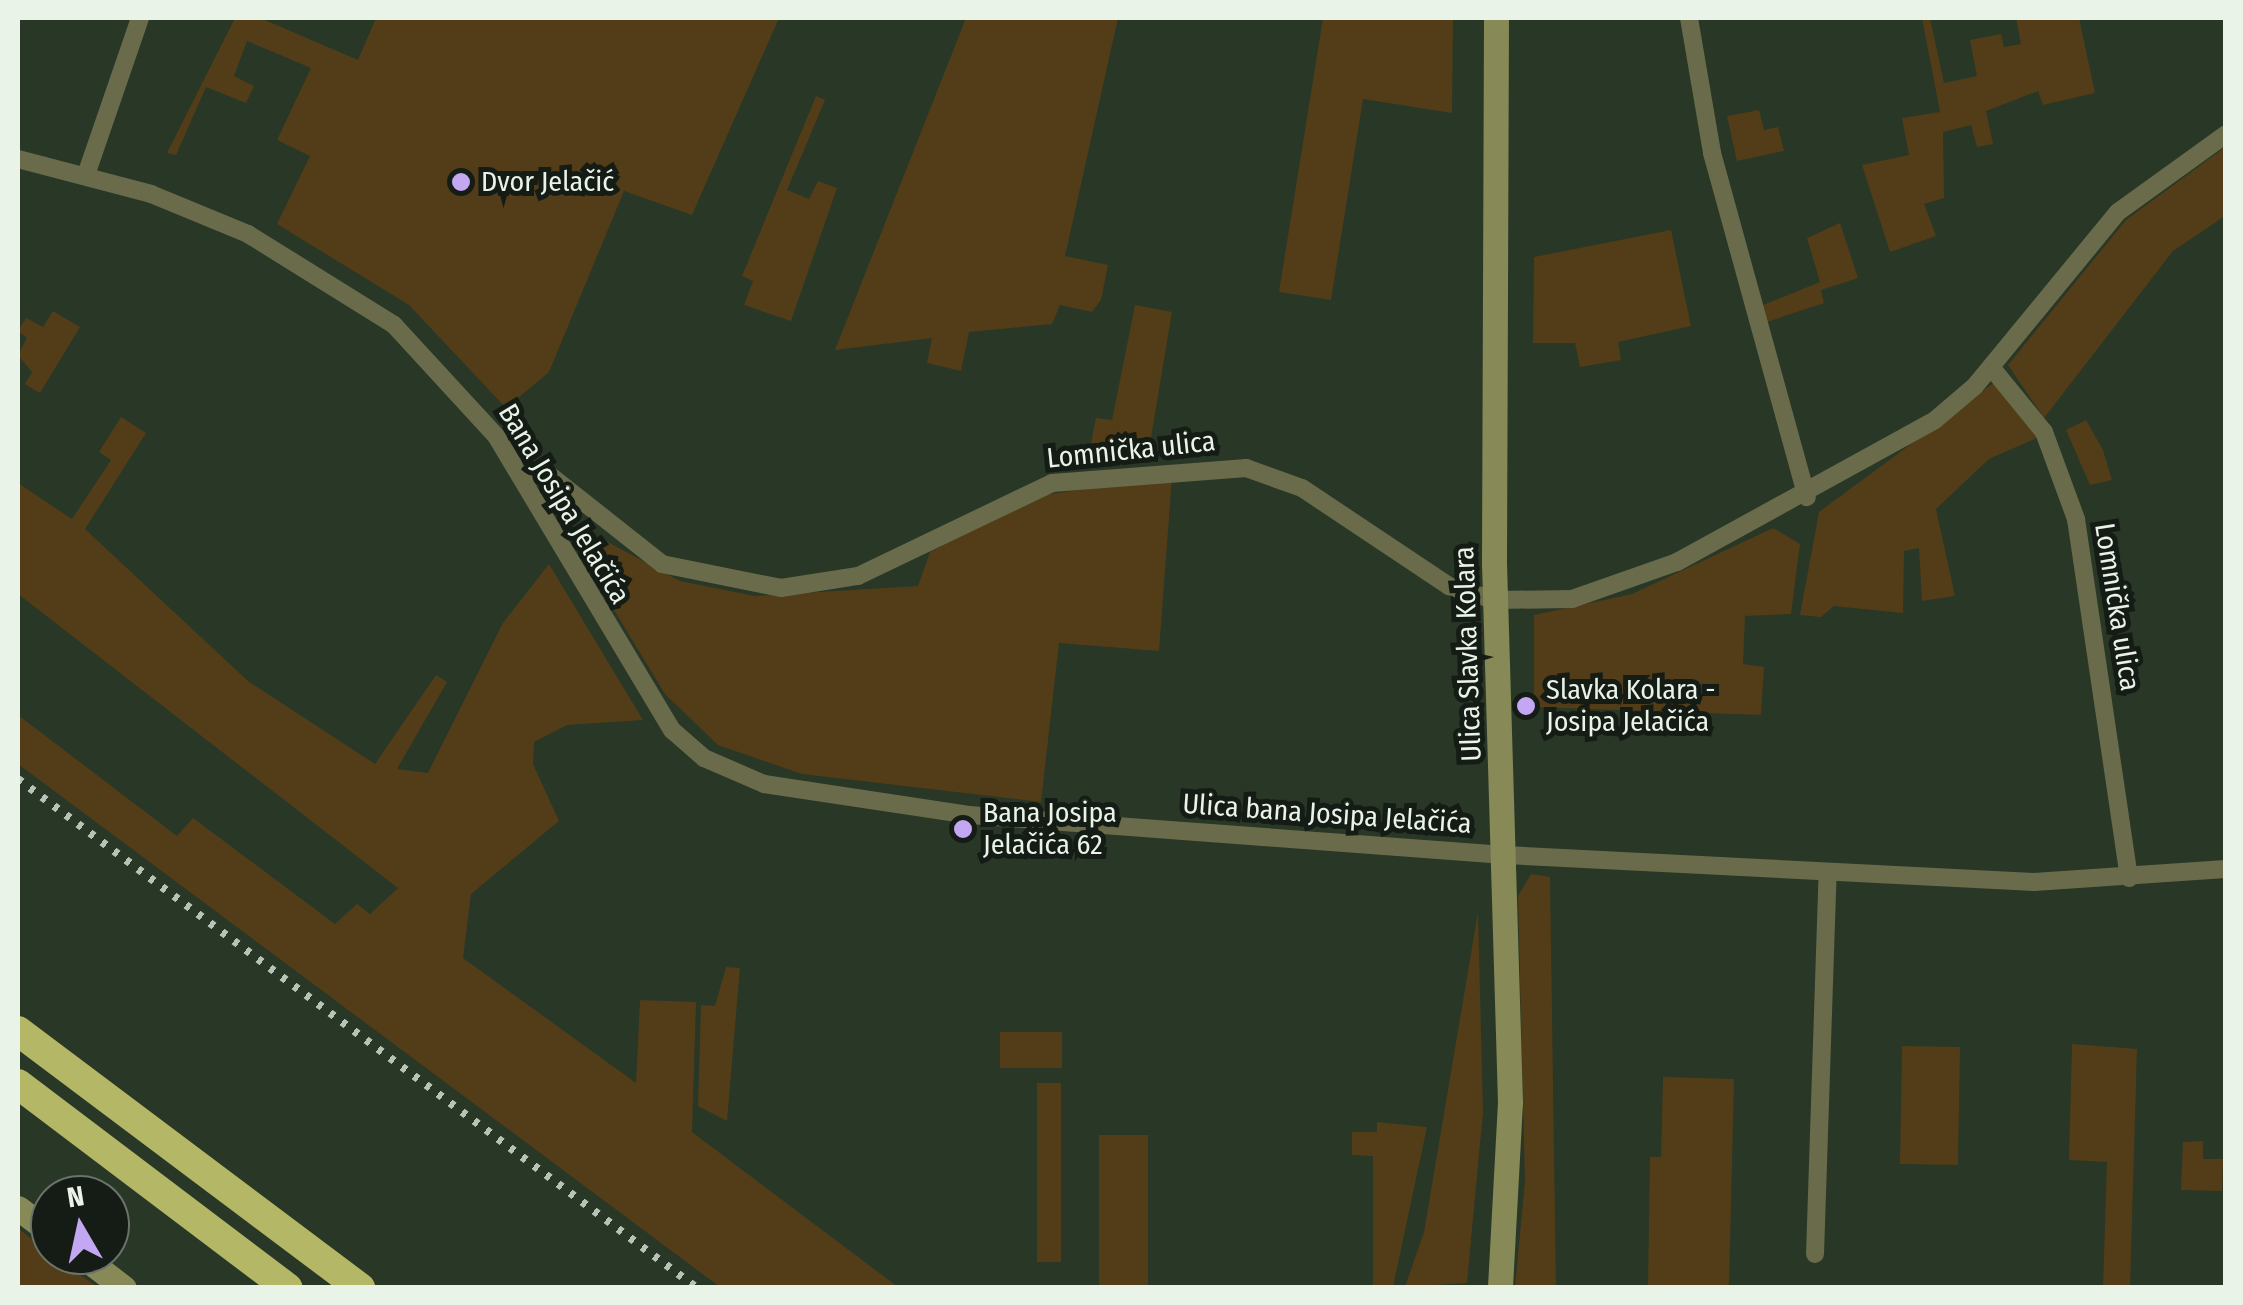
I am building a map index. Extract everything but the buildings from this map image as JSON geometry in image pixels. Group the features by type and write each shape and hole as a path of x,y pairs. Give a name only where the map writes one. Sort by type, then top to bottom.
{"highway":[{"path":"18,1030 360,1288"},
{"path":"18,1084 288,1288"}],"main road":[{"name":"Ulica Slavka Kolara","path":"1496,18 1494,600 1505,855 1510,1170 1500,1288"}],"street":[{"path":"86,175 140,18"},
{"path":"1689,18 1712,153 1806,496"},
{"name":"Lomnička ulica","path":"521,476 552,477 662,564 781,588 893,562 1052,484 1246,468 1302,488 1428,576 1494,600 1601,592 1806,496 1921,430 1991,367 2118,212 2226,134"},
{"name":"Bana Josipa Jelačića","path":"18,160 86,175 248,234 394,325 472,403 521,476 672,730 726,769 824,799"},
{"name":"Lomnička ulica","path":"1991,367 2044,432 2076,520 2129,878"},
{"name":"Ulica bana Josipa Jelačića","path":"824,799 1505,855 1828,872 2129,878 2226,869"},
{"path":"1816,1254 1828,872"}],"shaded area":[{"path":"235,18 260,18 358,60 376,18 779,18 692,215 624,191 549,372 506,408 409,305 277,224 310,156 277,140 311,68 247,41 234,76 254,86 246,103 206,87 176,155 167,153"},
{"path":"966,18 1118,18 1065,256 1108,265 1101,300 1092,312 1060,305 1052,324 969,332 961,371 927,363 932,338 835,350"},
{"path":"1323,18 1453,18 1452,113 1363,99 1331,300 1279,292"},
{"path":"1922,18 1930,18 1944,83 1977,76 1970,40 2001,34 2004,47 2021,44 2016,18 2079,18 2095,93 2043,105 2038,91 1986,111 1993,144 1977,147 1971,125 1943,132 1944,198 1924,204 1936,236 1890,252 1862,165 1909,155 1902,118 1940,112"},
{"path":"816,96 825,100 787,190 809,199 818,181 837,188 791,321 744,305 753,281 742,276"},
{"path":"1759,110 1764,130 1778,127 1784,151 1737,161 1727,116"},
{"path":"2225,147 2225,216 2173,251 2044,418 2008,365 2126,220"},
{"path":"1840,223 1858,278 1821,290 1824,303 1767,322 1763,305 1820,282 1807,238"},
{"path":"1671,230 1691,326 1618,342 1621,360 1580,367 1575,343 1533,343 1534,257"},
{"path":"1135,305 1172,312 1147,462 1086,468 1096,418 1112,420"},
{"path":"53,311 80,327 40,393 25,384 32,372 18,355 27,338 18,331 26,318 43,327"},
{"path":"1995,382 2039,437 1989,459 1936,509 1955,596 1922,601 1919,548 1904,551 1903,613 1834,606 1821,617 1800,615 1819,512"},
{"path":"121,417 146,433 85,529 248,681 375,764 436,675 447,682 397,769 428,773 503,623 549,564 643,720 567,725 534,742 533,764 559,821 471,894 463,958 636,1083 640,1000 696,1002 692,1132 898,1287 720,1287 18,764 18,715 177,836 193,818 335,924 357,904 370,914 398,888 18,594 18,483 72,519 111,460 99,452"},
{"path":"2086,420 2103,450 2112,480 2090,485 2066,430"},
{"path":"1172,477 1159,651 1059,643 1041,802 802,774 718,745 665,694 583,559 604,540 680,581 755,596 918,586 930,552 1036,496"},
{"path":"1773,528 1800,544 1791,614 1745,616 1743,664 1764,667 1761,715 1534,707 1534,615 1632,594"},
{"path":"1531,874 1550,877 1556,1287 1515,1287 1525,1181 1518,896"},
{"path":"1478,912 1483,1112 1467,1283 1405,1287 1424,1232"},
{"path":"726,967 740,968 727,1121 698,1106 701,1005 715,1006"},
{"path":"1000,1032 1062,1032 1062,1068 1000,1068"},
{"path":"2072,1044 2137,1049 2130,1287 2103,1287 2107,1162 2069,1160"},
{"path":"1902,1046 1960,1047 1958,1165 1900,1164"},
{"path":"1663,1077 1734,1079 1729,1287 1648,1287 1650,1157 1661,1157"},
{"path":"1037,1083 1061,1083 1061,1262 1037,1262"},
{"path":"1377,1122 1427,1127 1393,1287 1373,1287 1373,1156 1352,1155 1352,1132 1377,1132"},
{"path":"1099,1135 1148,1135 1148,1287 1099,1287"},
{"path":"2203,1141 2203,1159 2223,1159 2222,1191 2181,1190 2183,1142"},
{"path":"18,1228 30,1238 30,1275 80,1275 98,1287 18,1287"}],"railway":[{"path":"18,779 697,1288"}],"place":[{"name":"Dvor Jelačić","path":"461,182"},
{"name":"Slavka Kolara - Josipa Jelačića","path":"1526,706"},
{"name":"Bana Josipa Jelačića 62","path":"963,829"}]}
